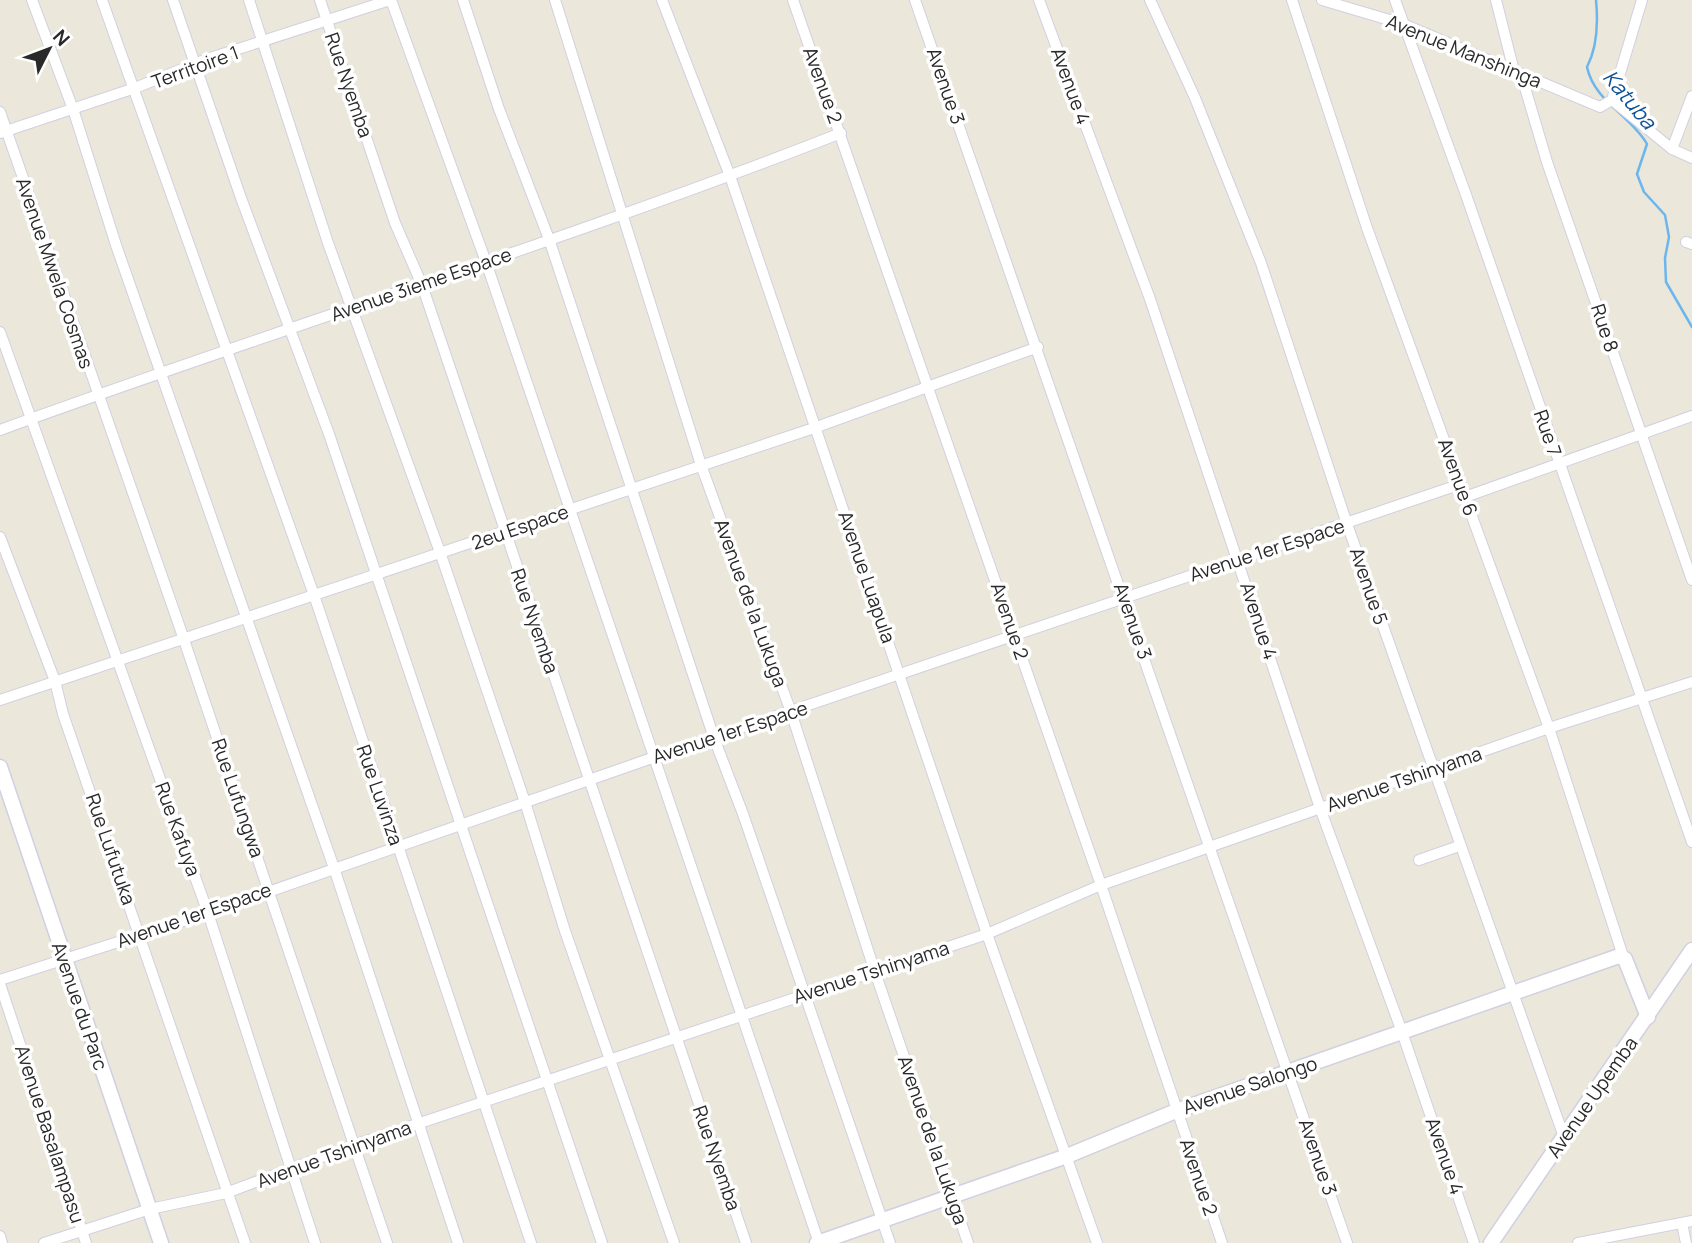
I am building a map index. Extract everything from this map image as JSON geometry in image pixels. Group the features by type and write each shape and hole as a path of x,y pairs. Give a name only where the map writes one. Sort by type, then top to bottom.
{"street":[{"path":"32,0 74,109 160,373 248,617 334,868 416,1124 458,1243"},
{"name":"Rue Luvinza","path":"102,0 314,595 531,1243"},
{"path":"173,0 288,329 329,434 602,1243"},
{"path":"249,0 306,178 441,555 525,802 565,931 674,1243"},
{"name":"Rue Nyemba","path":"320,0 395,223 422,285 590,780 631,911 746,1243"},
{"path":"391,0 486,262 818,1243"},
{"name":"Territoire 1","path":"3,132 135,88 207,60 391,0"},
{"path":"463,0 499,109 550,239 714,738 890,1243"},
{"name":"Avenue de la Lukuga","path":"555,0 701,465 791,712 875,972 968,1243"},
{"name":"Avenue Luapula","path":"662,0 730,177 814,428 901,674 987,934 1097,1243"},
{"name":"Avenue 2","path":"793,0 1101,885 1222,1243"},
{"name":"Avenue 3","path":"915,0 1126,598 1347,1243"},
{"name":"Avenue 4","path":"1039,0 1150,299 1320,808 1475,1243"},
{"name":"Avenue 5","path":"1150,0 1195,98 1261,263 1347,524 1511,994 1564,1137"},
{"name":"Avenue 6","path":"1292,0 1367,228 1549,728 1623,956"},
{"name":"Avenue Manshinga","path":"1322,0 1402,24 1597,107 1608,103"},
{"name":"Rue 7","path":"1395,0 1465,192 1558,463 1644,697 1692,842"},
{"name":"Rue 8","path":"1496,0 1547,162 1692,580"},
{"path":"1642,0 1608,103 1672,149 1692,158"},
{"path":"1672,149 1692,96"},
{"name":"Avenue Mwela Cosmas","path":"0,112 3,132 96,395"},
{"name":"Avenue 3ieme Espace","path":"0,429 730,177 841,133"},
{"name":"Rue Kafuya","path":"0,332 208,913 315,1243"},
{"name":"2eu Espace","path":"0,701 814,428 1038,347"},
{"name":"Rue Lufungwa","path":"96,395 184,638 387,1243"},
{"path":"1465,497 1692,416"},
{"name":"Avenue 1er Espace","path":"0,982 1461,484"},
{"name":"Rue Lufutuka","path":"0,537 55,681 245,1243"},
{"name":"Avenue Tshinyama","path":"44,1243 150,1209 226,1193 354,1145 987,934 1101,885 1210,846 1549,728 1692,682"},
{"name":"Avenue du Parc","path":"0,768 161,1243"},
{"path":"1419,860 1459,846"},
{"name":"Avenue Upemba","path":"1491,1243 1692,950"},
{"path":"1623,956 1648,1017"},
{"name":"Avenue Salongo","path":"818,1243 1067,1156 1176,1111 1623,956"},
{"name":"Avenue Basalampasu","path":"0,982 86,1243"},
{"path":"1578,1243 1616,1239 1687,1222 1686,1243"},
{"path":"0,1236 2,1243"}],"waterway":[{"name":"Katuba","path":"1596,0 1596,34 1587,67 1597,89 1647,144 1637,174 1644,192 1665,215 1669,237 1665,258 1666,282 1692,327"}]}
